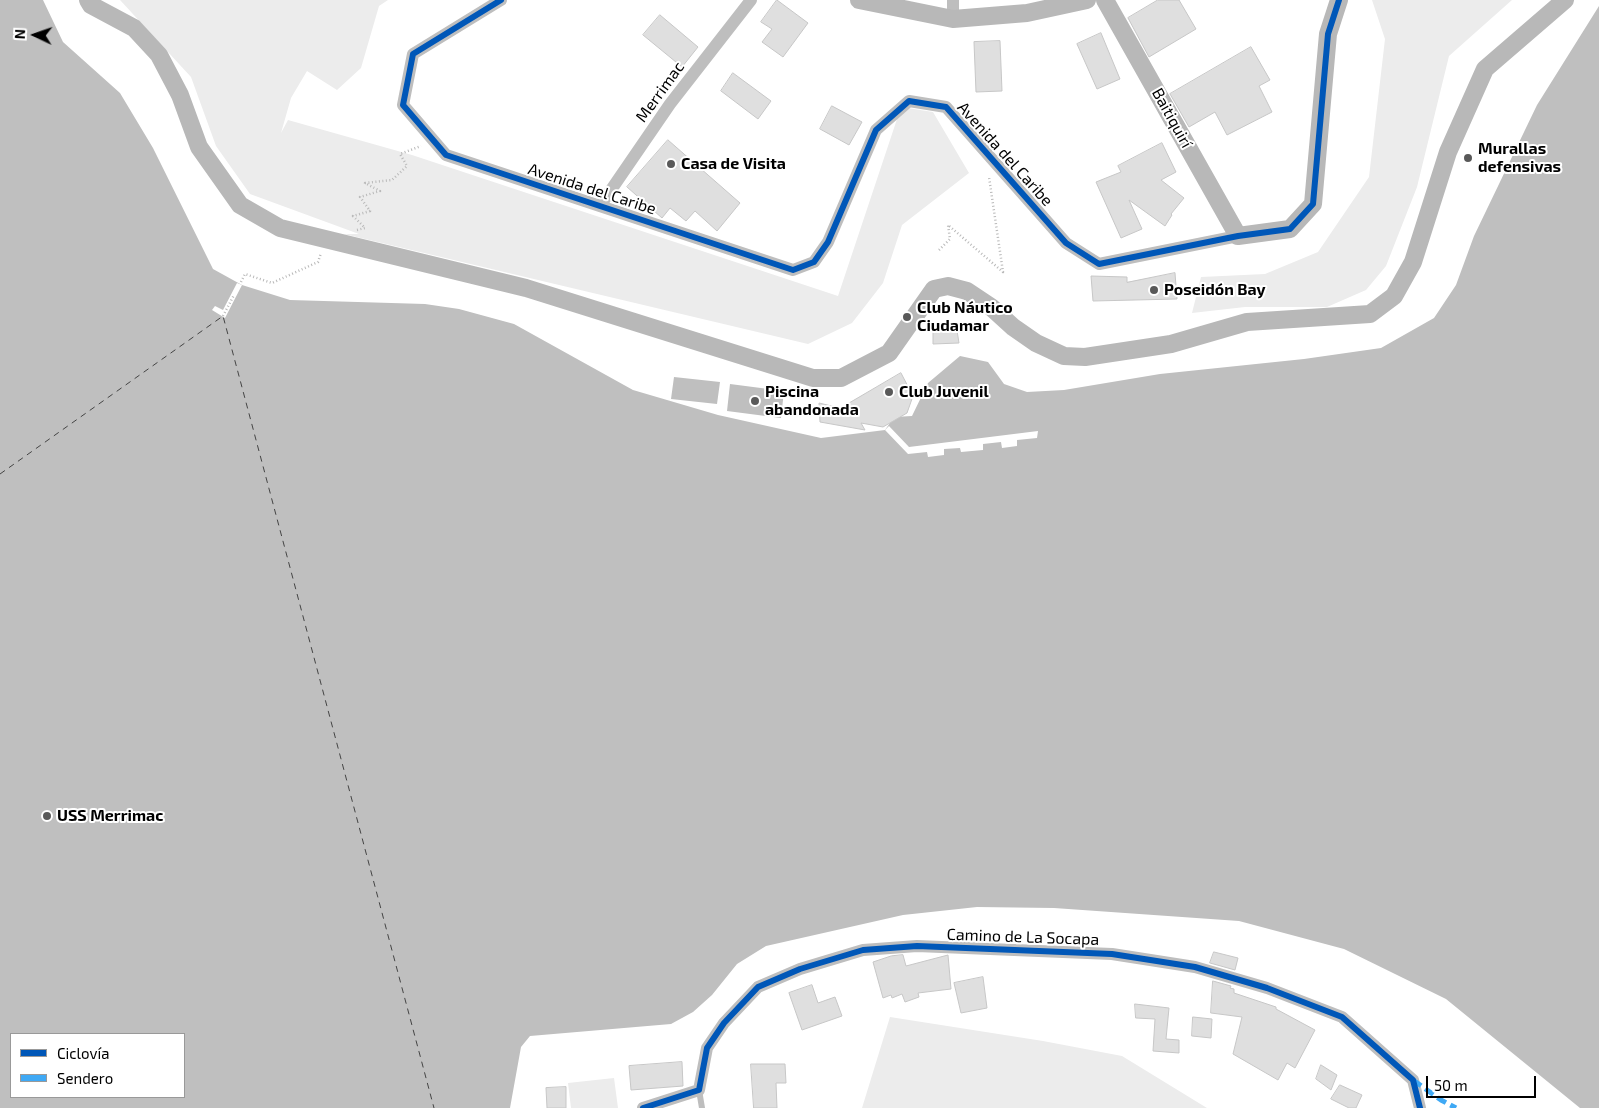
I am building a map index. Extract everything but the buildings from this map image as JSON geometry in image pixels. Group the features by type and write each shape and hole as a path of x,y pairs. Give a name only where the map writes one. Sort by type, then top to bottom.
{"main road":[{"path":"88,0 92,5 134,28 159,55 180,95 199,147 240,205 280,228 526,288 813,378 841,378 889,353 934,289 948,286 967,291 991,307 1013,327 1036,343 1064,356 1085,357 1171,344 1247,322 1370,314 1394,296 1413,262 1448,152 1485,69 1565,0"},
{"path":"859,0 953,19 1027,12 1087,0"},
{"name":"Baitiquirí","path":"1105,0 1238,236"},
{"name":"Avenida del Caribe","path":"1238,236 1290,229 1313,204 1328,34 1339,0"}],"street":[{"name":"Avenida del Caribe","path":"501,0 413,54 403,105 446,155 793,270 814,262 828,242 876,130 909,101 946,107 1066,243 1100,264 1238,236"},
{"name":"Merrimac","path":"600,206 670,104 751,0"},
{"path":"953,0 953,19"},
{"name":"Camino de La Socapa","path":"699,1090 707,1048 724,1023 758,987 800,968 863,950 917,946 1112,954 1195,967 1267,988 1342,1017 1413,1080 1420,1108"},
{"path":"643,1108 699,1090"}],"lane":[{"path":"699,1090 702,1108"}],"path":[{"path":"351,232 365,228 353,216 370,211 360,197 380,191 365,183 392,180 407,166 400,154 434,141"},
{"path":"939,250 950,239 948,225 1003,272 986,152"},
{"path":"241,282 245,274 272,283 318,262"},
{"path":"223,316 234,295"}],"shaded area":[{"path":"0,0 43,0 63,42 120,93 153,148 213,269 242,285 290,300 425,304 459,309 514,324 633,390 718,415 821,438 885,430 894,417 912,416 928,383 960,356 988,362 1004,384 1027,392 1064,390 1160,374 1304,359 1381,348 1434,318 1456,285 1474,236 1537,105 1599,6 1599,1108 1580,1108 1446,999 1344,949 1239,921 1054,908 977,907 903,915 766,946 737,964 712,995 693,1012 671,1024 530,1036 521,1047 510,1108 0,1108"},
{"path":"120,0 388,0 379,6 361,68 337,90 307,71 291,98 281,133 288,120 412,155 838,296 901,107 933,112 969,173 902,225 883,283 852,323 808,344 344,234 359,234 250,194 216,146 191,77"},
{"path":"1372,0 1512,0 1449,56 1417,187 1386,266 1366,290 1327,307 1245,307 1192,313 1201,277 1265,274 1318,252 1369,177 1385,39"},
{"name":"Piscina abandonada","path":"674,377 720,382 717,404 671,399"},
{"name":"Piscina abandonada","path":"730,384 784,391 781,418 727,411"},
{"path":"890,1017 1043,1041 1122,1056 1207,1108 862,1108"},
{"path":"614,1078 618,1108 571,1108 568,1083"}],"pier":[{"path":"237,283 242,285 225,318 212,310 215,306 223,310"},
{"path":"889,426 909,447 1038,431 1037,438 1017,440 1017,446 1002,448 1001,442 983,444 983,450 961,452 960,448 944,449 944,455 928,457 927,452 908,454 885,430"}],"ferry route":[{"path":"0,474 223,316 434,1108"}],"marked path":[{"path":"1413,1080 1456,1108"}],"cycle path":[{"path":"501,0 413,54 403,105 446,155 793,270 814,262 828,242 876,130 909,101 946,107 1066,243 1099,264 1238,236 1290,229 1313,204 1328,34 1339,0"},
{"path":"643,1108 699,1090 707,1048 724,1023 758,987 800,969 863,950 917,946 1112,954 1195,967 1267,988 1342,1017 1413,1080 1420,1108"}],"place":[{"name":"Murallas defensivas","path":"1468,158"},
{"name":"Casa de Visita","path":"671,164"},
{"name":"Poseidón Bay","path":"1154,290"},
{"name":"Club Náutico Ciudamar","path":"907,317"},
{"name":"Club Juvenil","path":"889,392"},
{"name":"Piscina abandonada","path":"755,401"},
{"name":"USS Merrimac","path":"47,816"}]}
